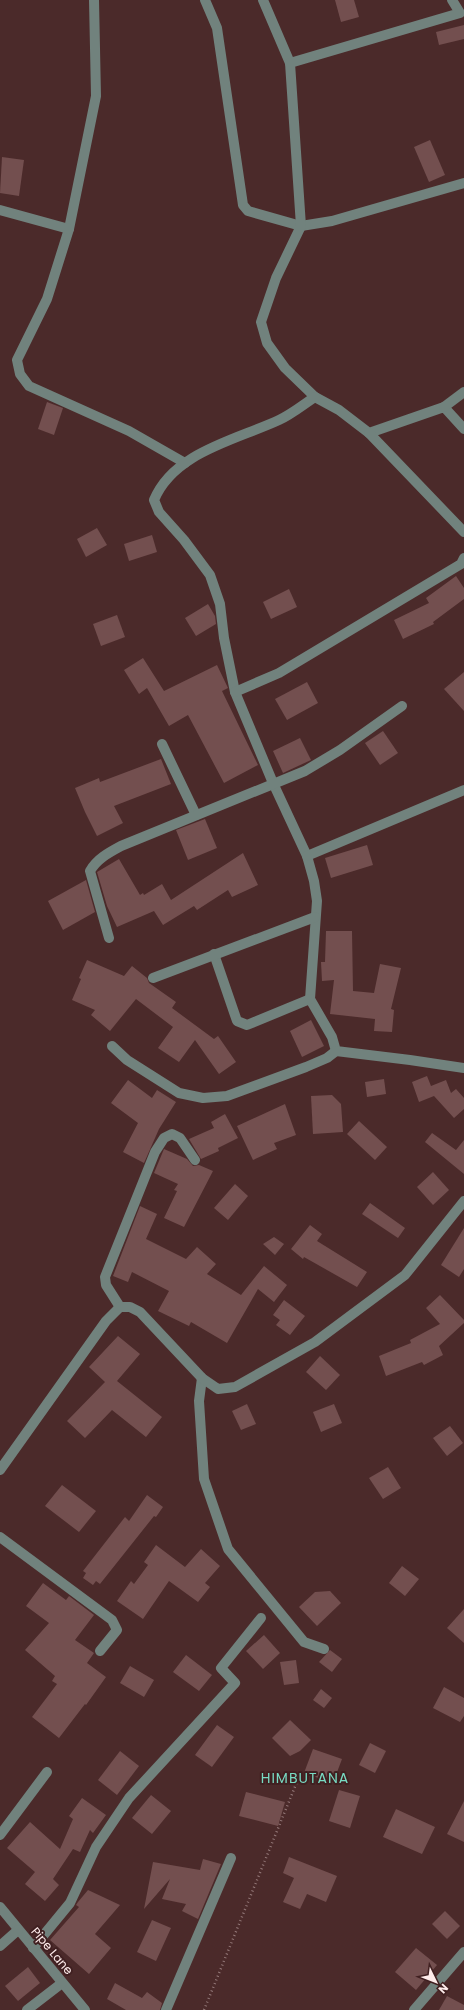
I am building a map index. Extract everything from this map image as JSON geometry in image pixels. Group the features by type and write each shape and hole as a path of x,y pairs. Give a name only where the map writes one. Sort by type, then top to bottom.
{"street":[{"path":"94,0 96,96 69,230 47,299 18,360 20,374 29,386 129,431 185,464"},
{"path":"205,0 217,28 243,205 248,211 301,226 332,221 464,183"},
{"path":"263,0 290,63 301,226 276,278 261,322 267,343 285,368 315,397 339,410 368,433 464,532"},
{"path":"290,63 462,12 452,0"},
{"path":"0,210 69,230"},
{"path":"368,433 444,407 464,392"},
{"path":"315,397 281,419 200,453 172,472 160,487 154,500 159,512 184,540 210,575 220,604 224,638 236,692 273,783 307,856 316,891 310,999 332,1037 336,1051"},
{"path":"444,407 464,429"},
{"path":"236,692 279,673 461,564 464,558"},
{"path":"109,938 90,871 94,863 107,853 121,846 305,771 340,750 402,706"},
{"path":"162,744 196,815"},
{"path":"307,856 464,790"},
{"path":"153,978 315,917"},
{"path":"214,954 237,1021 242,1024 247,1025 310,999"},
{"path":"112,1046 127,1060 179,1093 203,1098 227,1096 306,1067 327,1058 336,1051 464,1068"},
{"path":"120,1307 106,1285 105,1277 155,1152 164,1138 172,1134 180,1138 195,1160"},
{"path":"0,1470 106,1321 120,1307 130,1307 140,1312 202,1378 218,1389 235,1387 315,1342 404,1275 464,1201"},
{"path":"202,1378 199,1401 204,1479 228,1549 304,1642 324,1649"},
{"path":"0,1537 112,1620 117,1630 100,1651"},
{"path":"33,1948 70,1903 96,1847 128,1798 235,1683 220,1668 262,1618"},
{"path":"0,1834 47,1772"},
{"path":"166,2010 231,1858"},
{"name":"Pipe Lane","path":"0,1907 85,2010"},
{"path":"0,1946 18,1930"},
{"path":"414,2010 464,1952"},
{"path":"27,2010 62,1983"}],"path":[{"path":"204,2010 299,1777"}],"building":[{"path":"335,0 354,0 359,17 341,22"},
{"path":"464,25 464,39 439,45 436,32"},
{"path":"430,140 445,175 429,182 414,147"},
{"path":"2,157 24,160 19,196 0,193"},
{"path":"47,402 63,408 54,435 38,429"},
{"path":"97,528 107,545 86,557 77,539"},
{"path":"152,535 157,552 129,561 124,544"},
{"path":"456,576 464,588 464,599 433,622 434,624 403,639 394,620 429,603 426,598"},
{"path":"289,589 297,607 271,619 263,602"},
{"path":"208,604 215,616 216,624 196,636 185,618"},
{"path":"117,615 125,637 101,646 93,624"},
{"path":"143,658 164,691 217,665 228,688 222,691 258,765 224,783 188,715 169,726 147,688 139,694 124,670"},
{"path":"464,672 464,711 444,689"},
{"path":"307,682 318,703 287,720 275,699"},
{"path":"383,731 398,753 380,765 365,743"},
{"path":"300,738 311,760 283,773 273,751"},
{"path":"161,759 171,784 114,806 123,823 97,836 75,788 99,778 100,782"},
{"path":"205,819 217,848 188,860 176,830"},
{"path":"367,845 373,865 331,878 325,858"},
{"path":"243,853 258,885 232,897 228,890 197,910 194,906 163,925 154,911 117,927 107,906 97,872 119,859 140,895 143,893 144,895 162,884 171,900"},
{"path":"86,880 95,912 63,930 48,901"},
{"path":"326,931 352,931 353,991 374,993 380,964 401,968 391,1009 394,1010 392,1032 374,1031 375,1019 330,1014 334,980 322,981 321,962 325,962"},
{"path":"87,960 124,976 132,966 147,978 149,983 176,1002 172,1008 214,1039 218,1036 236,1062 219,1074 195,1040 179,1062 158,1048 173,1027 136,999 110,1031 91,1015 95,1010 72,1000"},
{"path":"311,1020 324,1046 302,1057 290,1031"},
{"path":"427,1076 431,1086 446,1080 451,1093 456,1089 464,1098 464,1109 454,1118 434,1096 419,1102 412,1082"},
{"path":"384,1079 386,1094 367,1097 365,1082"},
{"path":"128,1080 152,1098 157,1090 176,1102 159,1129 144,1163 123,1152 138,1123 111,1103"},
{"path":"332,1095 341,1104 343,1132 313,1134 311,1096"},
{"path":"285,1104 296,1135 274,1143 277,1149 253,1160 237,1126"},
{"path":"225,1114 238,1138 218,1148 219,1151 201,1159 189,1139 214,1128 211,1122"},
{"path":"359,1121 387,1147 375,1160 347,1134"},
{"path":"432,1133 456,1150 464,1140 464,1174 425,1142"},
{"path":"164,1149 187,1159 193,1166 199,1165 213,1171 184,1227 164,1218 177,1191 174,1190 178,1184 154,1173"},
{"path":"433,1172 449,1190 433,1205 417,1187"},
{"path":"235,1184 248,1196 228,1220 214,1208"},
{"path":"370,1203 405,1228 398,1238 362,1214"},
{"path":"140,1206 157,1214 146,1239 186,1259 197,1247 216,1264 207,1274 241,1295 264,1266 287,1285 274,1302 258,1289 227,1343 191,1322 189,1326 158,1311 169,1291 132,1272 128,1282 113,1276"},
{"path":"310,1225 322,1234 317,1241 367,1272 357,1287 304,1257 303,1259 291,1249"},
{"path":"464,1228 464,1269 459,1277 441,1265"},
{"path":"274,1237 284,1244 275,1255 263,1244"},
{"path":"440,1295 464,1320 464,1323 439,1346 443,1355 424,1365 422,1362 386,1376 379,1356 411,1343 410,1340 440,1324 426,1308"},
{"path":"284,1300 305,1316 290,1335 276,1325 280,1320 273,1315"},
{"path":"118,1336 140,1354 117,1381 162,1417 146,1437 112,1410 85,1438 67,1421 105,1382 89,1367"},
{"path":"320,1356 340,1375 326,1390 306,1372"},
{"path":"247,1404 256,1424 241,1430 232,1411"},
{"path":"334,1404 342,1423 321,1432 313,1412"},
{"path":"450,1426 463,1443 447,1456 433,1438"},
{"path":"388,1467 401,1488 383,1499 369,1478"},
{"path":"62,1485 96,1511 79,1532 45,1506"},
{"path":"147,1495 163,1507 156,1517 154,1516 100,1584 96,1581 93,1585 83,1578 86,1573 83,1571 125,1517 129,1521"},
{"path":"156,1545 185,1567 201,1549 220,1566 205,1583 210,1587 198,1602 169,1581 143,1619 117,1601 131,1581 134,1584 148,1565 144,1562"},
{"path":"402,1566 419,1579 405,1596 389,1583"},
{"path":"43,1583 66,1600 69,1596 94,1615 75,1640 94,1653 87,1663 106,1677 86,1705 85,1704 59,1738 32,1717 57,1684 52,1681 55,1676 25,1650 49,1623 26,1606"},
{"path":"330,1591 341,1603 317,1626 299,1607 315,1592"},
{"path":"464,1609 464,1643 447,1628"},
{"path":"264,1635 280,1653 263,1669 246,1651"},
{"path":"330,1650 342,1659 332,1672 319,1662"},
{"path":"186,1655 212,1675 199,1691 173,1672"},
{"path":"296,1660 299,1683 284,1685 280,1662"},
{"path":"130,1666 154,1680 144,1697 120,1683"},
{"path":"444,1687 464,1698 464,1716 460,1722 433,1708"},
{"path":"321,1689 332,1698 324,1708 313,1700"},
{"path":"290,1720 311,1740 300,1751 290,1756 272,1738"},
{"path":"217,1725 234,1737 212,1767 195,1755"},
{"path":"370,1743 386,1751 375,1773 359,1765"},
{"path":"313,1749 342,1759 333,1783 304,1773"},
{"path":"120,1751 139,1766 117,1795 98,1780"},
{"path":"339,1790 360,1796 350,1828 329,1821"},
{"path":"246,1792 285,1802 278,1826 239,1816"},
{"path":"151,1795 171,1811 152,1834 132,1818"},
{"path":"82,1798 106,1815 93,1833 90,1830 80,1852 73,1849 53,1879 59,1885 45,1901 25,1884 35,1872 7,1848 30,1822 60,1849 73,1819 69,1816"},
{"path":"464,1801 464,1842 447,1834"},
{"path":"396,1809 435,1827 422,1854 383,1837"},
{"path":"289,1857 337,1876 326,1902 307,1894 300,1909 283,1902 294,1878 283,1873"},
{"path":"203,1859 221,1864 198,1919 182,1911 186,1904 162,1899 170,1879 144,1909 153,1862 200,1870"},
{"path":"88,1890 120,1905 95,1934 111,1948 89,1974 50,1940 79,1907 76,1905"},
{"path":"445,1911 460,1926 447,1939 432,1924"},
{"path":"152,1920 171,1928 156,1961 137,1952"},
{"path":"416,1948 437,1965 416,1990 395,1972"},
{"path":"28,1967 40,1983 18,2001 5,1986"},
{"path":"115,1983 142,1998 147,1992 162,2003 160,2010 126,2010 107,1999"},
{"path":"447,1996 464,2005 464,2010 439,2010"}],"district":[{"name":"HIMBUTANA","path":"305,1778"}]}
